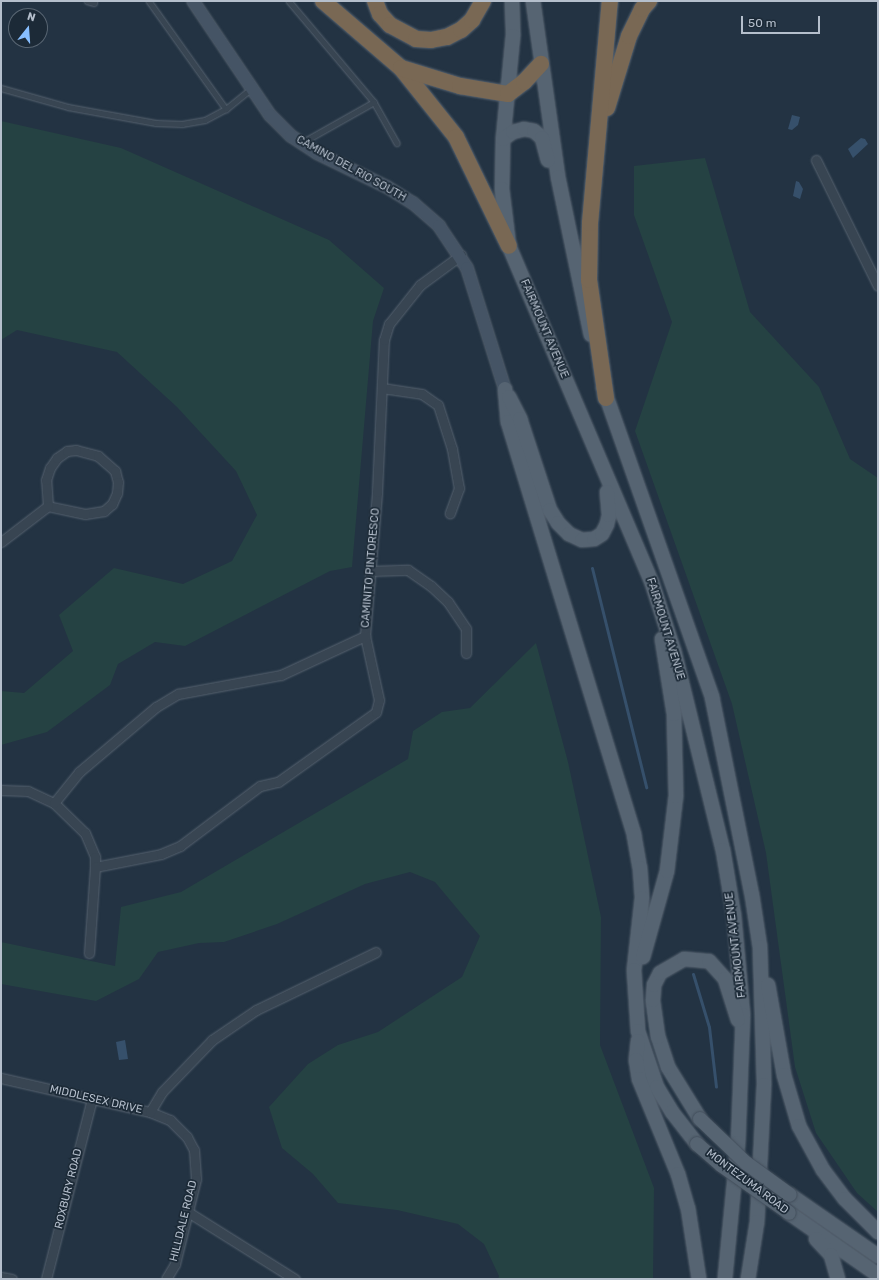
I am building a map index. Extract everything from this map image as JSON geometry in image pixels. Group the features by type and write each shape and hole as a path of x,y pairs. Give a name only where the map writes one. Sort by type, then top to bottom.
{"highway":[{"path":"323,1 401,68 456,137 510,246"},
{"path":"375,1 380,14 390,25 416,39 431,40 447,37 461,30 479,11 483,1"},
{"path":"606,398 589,280 590,223 610,1"},
{"path":"597,142 629,36 642,9 649,1"},
{"path":"401,68 460,86 508,94 524,82 541,64"}],"main road":[{"name":"FAIRMOUNT AVENUE","path":"512,1 513,36 504,140 502,189 510,246 604,474 652,583 674,651 723,850 741,981 742,1032 738,1143 725,1279"},
{"name":"FAIRMOUNT AVENUE","path":"533,1 558,177 581,295 606,398 712,697 743,840 760,948 764,1085 757,1222 748,1279"},
{"path":"504,140 513,132 524,129 534,131 542,138 551,168 558,177"},
{"path":"505,389 520,419 550,510 558,523 569,534 582,540 594,539 602,534 607,524 609,502 604,474"},
{"path":"505,389 508,422 634,835 640,868 642,898 634,970 636,991"},
{"path":"636,991 646,945 667,871 676,796 674,714 652,583"},
{"path":"760,948 784,1075 799,1126 823,1170 845,1199 878,1232"},
{"path":"742,1032 726,980 709,961 684,959 660,973 654,985 652,1000 658,1037 668,1067 700,1119 746,1163 878,1256"},
{"name":"MONTEZUMA ROAD","path":"636,991 638,1031 657,1087 672,1112 697,1144 721,1165 878,1275"},
{"path":"638,1031 636,1060 639,1079 678,1174 689,1215 699,1279"},
{"path":"793,1216 831,1255 838,1279"},
{"path":"757,1222 758,1279"}],"street":[{"name":"CAMINO DEL RIO SOUTH","path":"193,1 270,115 301,143 413,203 439,226 461,255 467,268 505,389"},
{"path":"816,160 878,286"},
{"name":"CAMINITO PINTORESCO","path":"54,803 79,772 156,707 178,694 281,675 365,636 377,492 384,340 389,324 420,285 461,255"},
{"path":"382,388 422,394 438,405 452,449 460,488 450,513"},
{"path":"1,542 48,506 85,514 104,510 112,504 117,493 118,482 115,471 98,456 76,450 67,451 57,458 50,468 46,480 48,506"},
{"path":"370,571 408,570 431,586 448,602 466,629 466,653"},
{"path":"95,867 161,854 180,846 260,786 278,782 369,719 376,712 379,700 365,636"},
{"path":"1,790 28,791 54,803 86,833 95,857 89,953"},
{"name":"MIDDLESEX DRIVE","path":"1,1078 150,1112 162,1092 212,1040 256,1010 376,952"},
{"name":"ROXBURY ROAD","path":"46,1279 92,1098"},
{"name":"HILLDALE ROAD","path":"150,1112 170,1120 187,1137 194,1150 196,1179 174,1264 166,1279"},
{"path":"188,1212 296,1279"},
{"path":"1,1277 12,1279"}],"lane":[{"path":"87,1 94,3 94,1"},
{"path":"149,1 226,108"},
{"path":"289,1 374,102 397,143"},
{"path":"1,88 68,107 156,123 182,124 205,120 226,108 252,89"},
{"path":"301,143 374,102"}],"green space":[{"path":"1,121 121,148 329,240 384,288 373,321 352,567 330,571 185,646 155,642 118,664 110,685 47,732 1,745 1,691 24,693 73,651 59,615 114,568 183,584 232,561 257,515 236,471 177,407 117,352 17,330 1,340"},
{"path":"705,158 750,312 819,387 850,459 878,478 878,1212 857,1193 816,1133 795,1067 766,853 732,704 635,431 672,322 634,215 634,166"},
{"path":"536,643 568,762 601,917 600,1045 654,1188 653,1279 498,1279 499,1276 484,1244 458,1224 397,1210 338,1203 313,1174 282,1148 269,1107 308,1064 338,1045 378,1032 462,977 480,936 435,882 410,872 365,884 277,924 224,942 199,943 158,952 139,979 96,1001 1,984 1,942 115,966 121,907 181,892 408,759 413,731 442,712 470,708"}],"water":[{"path":"792,115 800,117 798,125 792,130 788,129"},
{"path":"861,138 865,139 868,144 853,158 848,149"},
{"path":"796,181 799,182 803,189 800,199 793,196"},
{"path":"125,1040 128,1059 119,1060 116,1042"}],"waterway":[{"path":"592,568 646,787"},
{"path":"693,974 709,1027 716,1087"}]}
